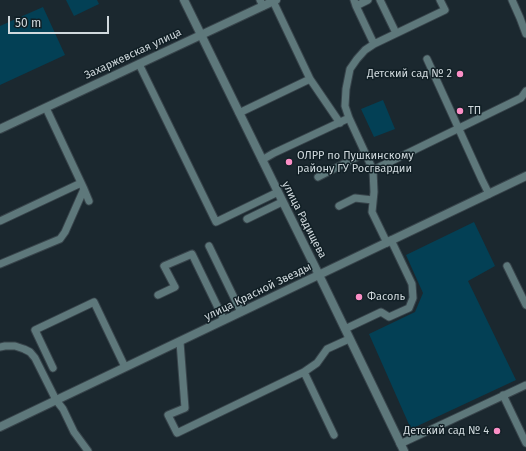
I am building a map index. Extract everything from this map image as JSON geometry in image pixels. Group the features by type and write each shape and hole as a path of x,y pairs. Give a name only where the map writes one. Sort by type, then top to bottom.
{"street":[{"name":"улица Радищева","path":"184,0 402,448"},
{"name":"Захаржевская улица","path":"0,129 139,64 261,3 275,1"},
{"name":"улица Красной Звезды","path":"0,426 180,342 526,176"}],"lane":[{"path":"368,0 355,3 374,44"},
{"path":"380,0 396,33"},
{"path":"345,329 381,312 389,317 409,308 413,298 412,284 372,212 373,170 345,106 346,88 350,69 364,50 445,10 440,0"},
{"path":"512,0 523,16 526,34"},
{"path":"275,1 310,79 340,123"},
{"path":"427,59 489,194"},
{"path":"139,64 216,222 278,192"},
{"path":"239,113 310,79"},
{"path":"373,170 521,98 526,91"},
{"path":"46,108 90,201"},
{"path":"262,160 349,118"},
{"path":"318,177 365,153"},
{"path":"0,220 83,186"},
{"path":"0,264 60,239 65,232 83,186"},
{"path":"339,206 355,198 373,200"},
{"path":"247,219 282,202"},
{"path":"209,246 241,312"},
{"path":"158,295 174,287 164,266 192,254 224,320"},
{"path":"507,266 526,305"},
{"path":"53,368 35,330 94,302 125,367"},
{"path":"180,342 185,408 168,416 177,433 304,372 317,363 327,349 349,338"},
{"path":"0,347 15,346 24,348 30,352 35,358 74,432 88,451"},
{"path":"304,372 334,435"},
{"path":"402,448 526,385"},
{"path":"503,396 526,443"}],"shaded area":[{"path":"66,0 97,0 99,4 74,16"},
{"path":"43,7 65,55 0,85 0,26"},
{"path":"383,100 395,129 374,137 361,109"},
{"path":"474,222 495,266 468,281 516,380 411,429 369,334 415,312 423,293 406,255"}],"place":[{"name":"Детский сад № 2","path":"460,74"},
{"name":"ТП","path":"460,111"},
{"name":"ОЛРР по Пушкинскому району ГУ Росгвардии","path":"289,162"},
{"name":"Фасоль","path":"359,297"},
{"name":"Детский сад № 4","path":"497,431"}]}
